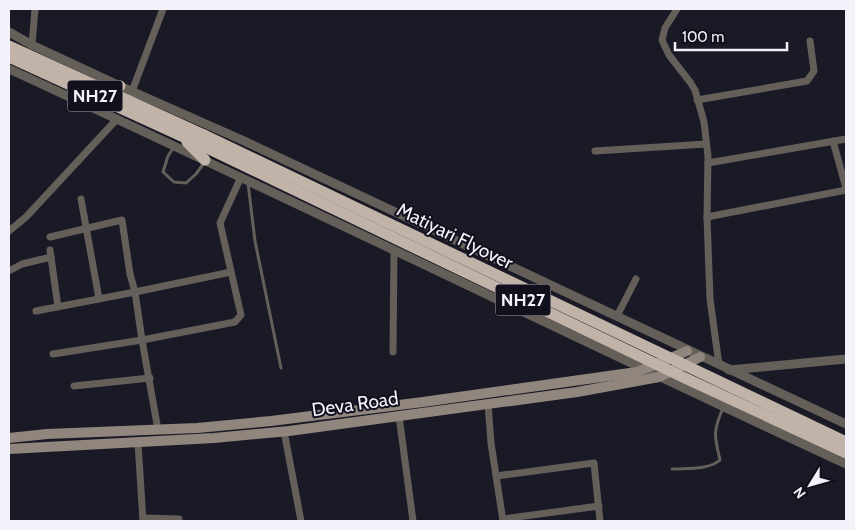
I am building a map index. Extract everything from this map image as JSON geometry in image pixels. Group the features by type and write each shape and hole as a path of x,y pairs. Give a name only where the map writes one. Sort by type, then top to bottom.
{"highway":[{"name":"NH27","path":"9,46 102,89 130,96"},
{"name":"NH27","path":"9,57 178,141"},
{"path":"102,89 120,86"},
{"name":"Matiyari Flyover","path":"130,96 202,140 685,378 846,453"},
{"name":"Matiyari Flyover","path":"178,141 202,140 846,442"},
{"path":"178,141 205,160"}],"main road":[{"name":"Deva Road","path":"9,438 47,434 197,428 422,402 645,370 688,351"},
{"name":"Deva Road","path":"9,450 45,446 214,438 399,416 577,392 660,377 700,357"}],"street":[{"path":"32,45 35,9"},
{"path":"130,96 163,9"},
{"path":"677,9 665,28 662,40 669,55 690,82 698,100 704,122 708,163 707,217 710,299 719,365"},
{"path":"9,32 32,45 120,86 130,96 242,140 846,424"},
{"path":"698,100 807,81 814,71 810,41"},
{"path":"9,70 117,119 178,141"},
{"path":"9,231 26,217 117,119"},
{"path":"708,163 846,139"},
{"path":"707,217 846,189 833,141"},
{"path":"596,151 706,144"},
{"path":"205,160 846,464"},
{"path":"53,354 142,340 235,322 241,315 220,223 244,178"},
{"path":"81,199 98,299"},
{"path":"50,237 122,220 158,430"},
{"path":"393,352 394,251"},
{"path":"9,271 22,264 51,254 58,307"},
{"path":"36,311 231,272"},
{"path":"617,316 636,279"},
{"path":"729,370 754,366 846,359"},
{"path":"74,386 150,378"},
{"path":"488,403 503,520 599,506"},
{"path":"399,416 413,521"},
{"path":"284,431 301,521"},
{"path":"138,443 143,519 179,519 179,521"},
{"path":"496,476 594,462 600,521"}],"lane":[{"path":"178,141 168,156 163,172 174,182 186,182 196,174 205,160"},
{"path":"244,178 281,368"},
{"path":"672,469 698,467 716,463 720,460 714,434 723,407"}]}
